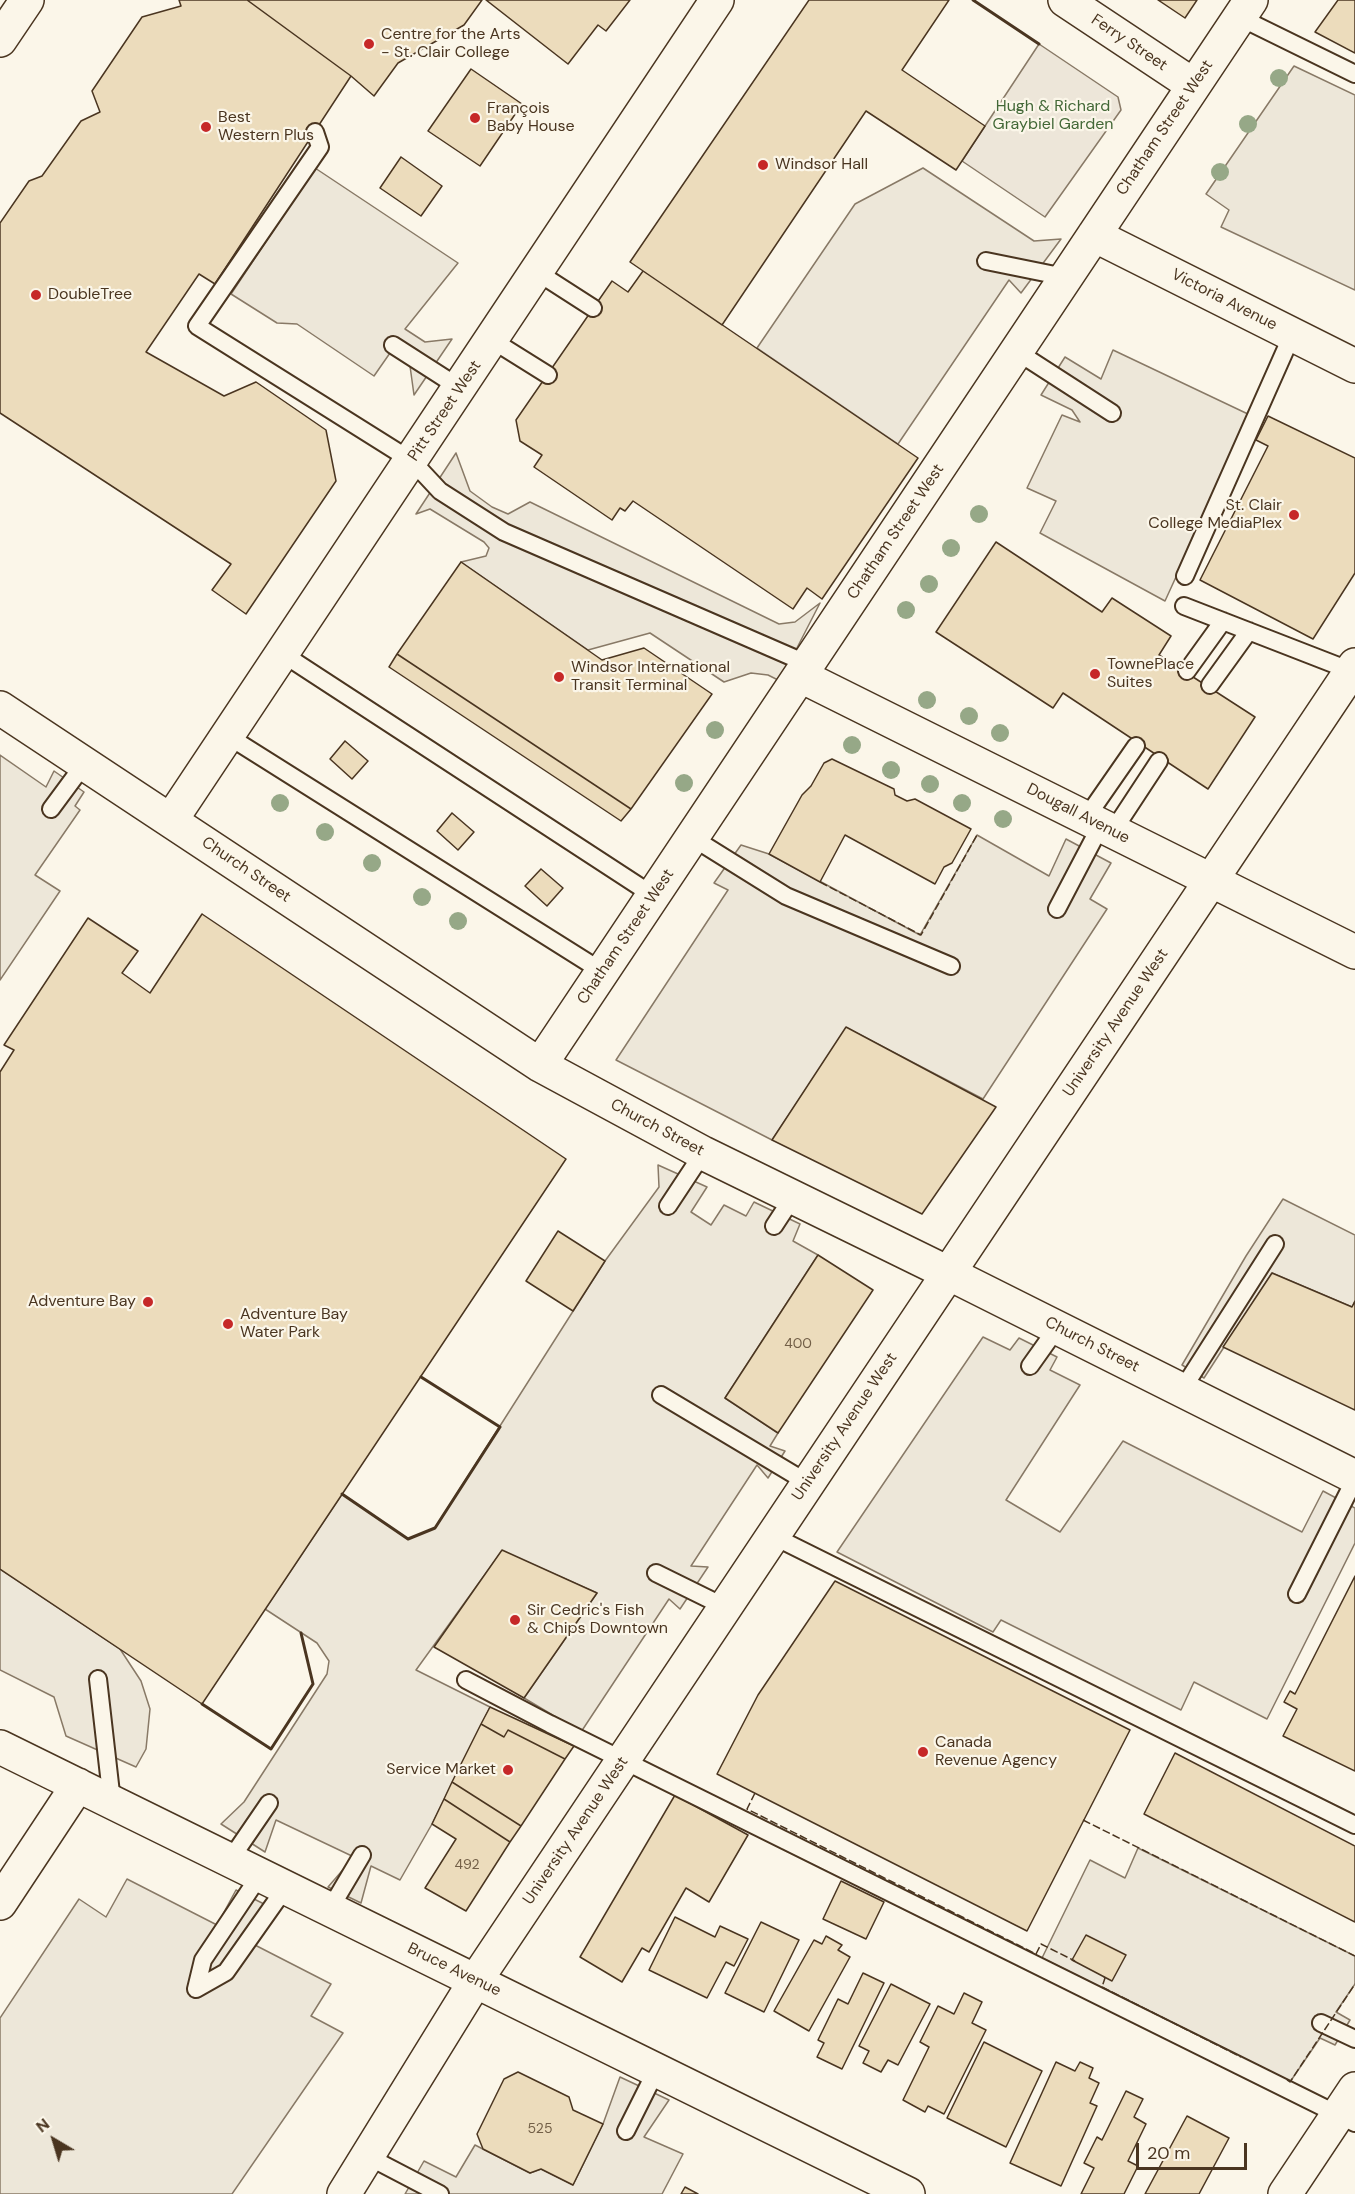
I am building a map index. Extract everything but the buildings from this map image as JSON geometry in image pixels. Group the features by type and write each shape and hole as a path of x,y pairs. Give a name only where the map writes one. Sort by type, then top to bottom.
{"street":[{"path":"0,40 27,0"},
{"name":"Pitt Street West","path":"171,820 717,0"},
{"name":"Ferry Street","path":"1065,0 1193,85"},
{"name":"Chatham Street West","path":"540,1065 1245,8"},
{"name":"Victoria Avenue","path":"1094,235 1355,366"},
{"name":"Dougall Avenue","path":"805,670 1100,825 1355,952"},
{"name":"University Avenue West","path":"344,2194 476,1980 1211,880 1354,670"},
{"name":"Church Street","path":"0,708 540,1065 703,1153 948,1273 1355,1478"},
{"name":"Bruce Avenue","path":"0,1747 908,2194"},
{"path":"0,1903 78,1785"},
{"path":"1285,2194 1349,2109"}],"lane":[{"path":"1245,8 1355,75"},
{"path":"315,132 320,147 197,326 412,461 440,491 504,532 805,670"},
{"path":"986,261 1065,277"},
{"path":"537,272 593,308"},
{"path":"1185,576 1292,335"},
{"path":"492,340 548,375"},
{"path":"393,345 460,388"},
{"path":"1016,351 1112,413"},
{"path":"1184,606 1354,670"},
{"path":"1187,671 1223,621"},
{"path":"1210,685 1249,631"},
{"path":"283,654 654,896"},
{"path":"228,736 603,972"},
{"path":"1057,909 1100,825 1136,746"},
{"path":"1100,825 1159,761"},
{"path":"51,809 85,763"},
{"path":"693,838 786,896 951,966"},
{"path":"668,1206 703,1153"},
{"path":"774,1226 794,1197"},
{"path":"1182,1390 1275,1244"},
{"path":"1030,1366 1057,1328"},
{"path":"661,1395 808,1483"},
{"path":"1297,1594 1355,1478"},
{"path":"773,1536 1355,1825"},
{"path":"656,1573 725,1607"},
{"path":"98,1679 112,1802"},
{"path":"466,1680 624,1760 1349,2109"},
{"path":"230,1860 269,1803"},
{"path":"330,1909 362,1855"},
{"path":"273,1881 226,1972 196,1989 203,1960 273,1881"},
{"path":"1321,2023 1355,2039"},
{"path":"626,2131 657,2069"},
{"path":"368,2156 440,2194"}],"green space":[{"name":"Hugh & Richard Graybiel Garden","path":"1039,44 1118,97 1121,110 1045,217 962,161"}],"shaded area":[{"path":"1294,66 1355,95 1355,290 1221,227 1229,210 1206,194"},
{"path":"315,168 458,263 405,329 425,342 452,339 414,395 410,366 390,353 374,376 297,324 277,323 231,294"},
{"path":"923,168 1034,241 1061,239 1021,293 1009,280 898,444 757,348 855,204"},
{"path":"1113,350 1250,415 1165,601 1040,533 1056,501 1027,488 1062,415 1080,422 1072,410 1041,395 1065,357 1101,379"},
{"path":"456,453 470,491 492,507 508,514 530,502 779,624 795,622 820,603 780,681 768,675 751,673 724,682 650,633 588,650 461,562 486,556 489,548 484,542 430,509 416,514"},
{"path":"0,755 46,787 54,771 84,792 75,806 80,810 35,875 60,891 0,980"},
{"path":"977,835 1049,876 1066,839 1111,863 1090,899 1107,909 983,1099 847,1028 772,1140 616,1060 728,890 714,883 741,845 769,854 920,935"},
{"path":"658,1165 707,1187 691,1212 711,1225 724,1205 746,1216 754,1202 800,1224 793,1241 818,1255 725,1398 778,1433 770,1446 785,1451 768,1478 757,1465 691,1566 708,1567 680,1609 669,1599 581,1732 524,1698 597,1593 502,1551 416,1670 490,1707 432,1824 400,1880 371,1866 361,1903 328,1887 354,1857 276,1820 265,1852 221,1824 244,1802 327,1674 329,1661 317,1643 265,1609 342,1494 408,1539 435,1528 605,1261 659,1187"},
{"path":"1283,1199 1355,1235 1355,1301 1352,1307 1272,1273 1204,1378 1182,1365 1246,1256"},
{"path":"983,1337 1010,1350 1019,1338 1057,1357 1050,1370 1080,1385 1006,1500 1060,1532 1123,1441 1302,1532 1323,1491 1355,1508 1355,1543 1267,1719 1194,1682 1181,1710 1001,1620 993,1632 837,1552"},
{"path":"0,1569 120,1649 141,1681 150,1709 146,1749 136,1767 66,1736 54,1697 0,1670"},
{"path":"1138,1848 1355,1956 1355,1984 1336,2012 1350,2020 1335,2045 1320,2038 1290,2082 1042,1958 1090,1860 1125,1878"},
{"path":"127,1879 217,1925 236,1890 278,1911 251,1943 331,1984 311,2016 343,2033 232,2194 0,2194 0,2018 79,1899 106,1917"},
{"path":"620,2077 669,2100 644,2137 683,2154 662,2194 405,2194 424,2161 456,2177 475,2145 530,2173 541,2169 573,2185 603,2124"}],"fence":[{"path":"820,882 921,935 977,835"},
{"path":"755,1793 747,1809 1036,1954 1041,1944 1075,1961"},
{"path":"1083,1820 1355,1956"},
{"path":"1104,1977 1102,1987 1241,2057"},
{"path":"1287,2080 1290,2082 1355,1984"}],"wall":[{"path":"973,0 1039,44"},
{"path":"342,1494 408,1539 435,1528 500,1427 421,1377"},
{"path":"202,1704 271,1749 313,1684 301,1633"}],"place":[{"name":"Centre for the Arts - St. Clair College","path":"369,44"},
{"name":"François Baby House","path":"475,118"},
{"name":"Best Western Plus","path":"206,127"},
{"name":"Windsor Hall","path":"763,165"},
{"name":"DoubleTree","path":"36,295"},
{"name":"St. Clair College MediaPlex","path":"1294,515"},
{"name":"TownePlace Suites","path":"1095,674"},
{"name":"Windsor International Transit Terminal","path":"559,677"},
{"name":"Adventure Bay","path":"148,1302"},
{"name":"Adventure Bay Water Park","path":"228,1324"},
{"name":"Sir Cedric's Fish & Chips Downtown","path":"515,1620"},
{"name":"Canada Revenue Agency","path":"923,1752"},
{"name":"Service Market","path":"508,1770"}]}
